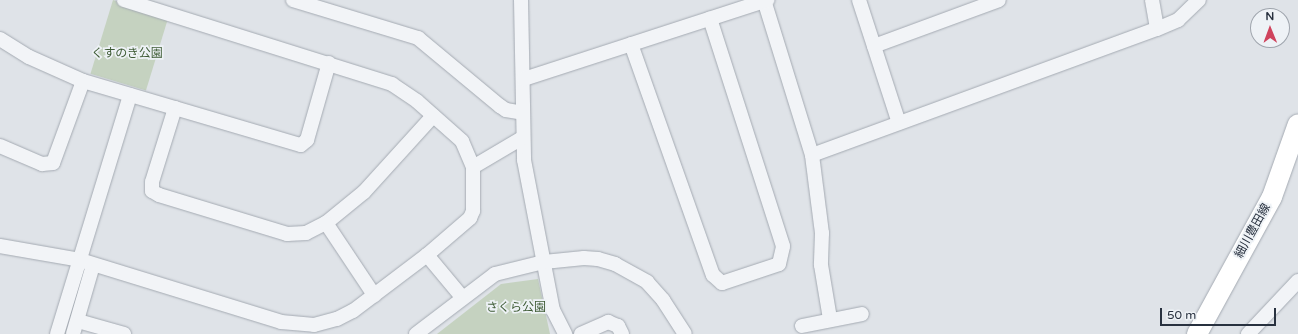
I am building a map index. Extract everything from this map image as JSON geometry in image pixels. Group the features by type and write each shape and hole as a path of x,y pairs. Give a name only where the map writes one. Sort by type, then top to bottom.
{"main road":[{"name":"細川豊田線","path":"1197,334 1272,197 1298,124"}],"street":[{"path":"0,246 80,260 294,325 314,325 337,319 353,312 427,255 470,218 473,211 473,167 462,141 392,84 124,0"},
{"path":"293,0 418,38 500,106 506,110 523,113"},
{"path":"521,0 524,79 522,138 553,310 565,334"},
{"path":"524,79 765,0 812,154 822,233 821,265 830,319"},
{"path":"859,0 899,124"},
{"path":"874,46 999,0"},
{"path":"1152,0 1157,29"},
{"path":"812,154 899,124 1157,29 1178,20 1199,0"},
{"path":"631,44 713,275 722,283 779,264 783,246 710,18"},
{"path":"0,39 28,57 83,81 301,145 307,140 329,63"},
{"path":"0,146 42,164 53,163 83,81"},
{"path":"56,334 130,94"},
{"path":"174,108 152,182 152,191 158,195 286,234 306,233 326,223 364,192 432,116"},
{"path":"473,167 522,138"},
{"path":"326,223 374,295"},
{"path":"427,255 462,297"},
{"path":"416,334 462,297 499,272 544,262 598,259 626,269 647,282 663,300 684,334"},
{"path":"73,334 93,265"},
{"path":"1248,334 1298,281"},
{"path":"802,326 830,319 862,314"},
{"path":"78,321 124,334"},
{"path":"581,334 608,322 618,326 622,334"}],"green space":[{"name":"くすのき公園","path":"113,0 168,17 146,91 90,74"},
{"name":"さくら公園","path":"538,279 550,334 437,334 501,284"}]}
